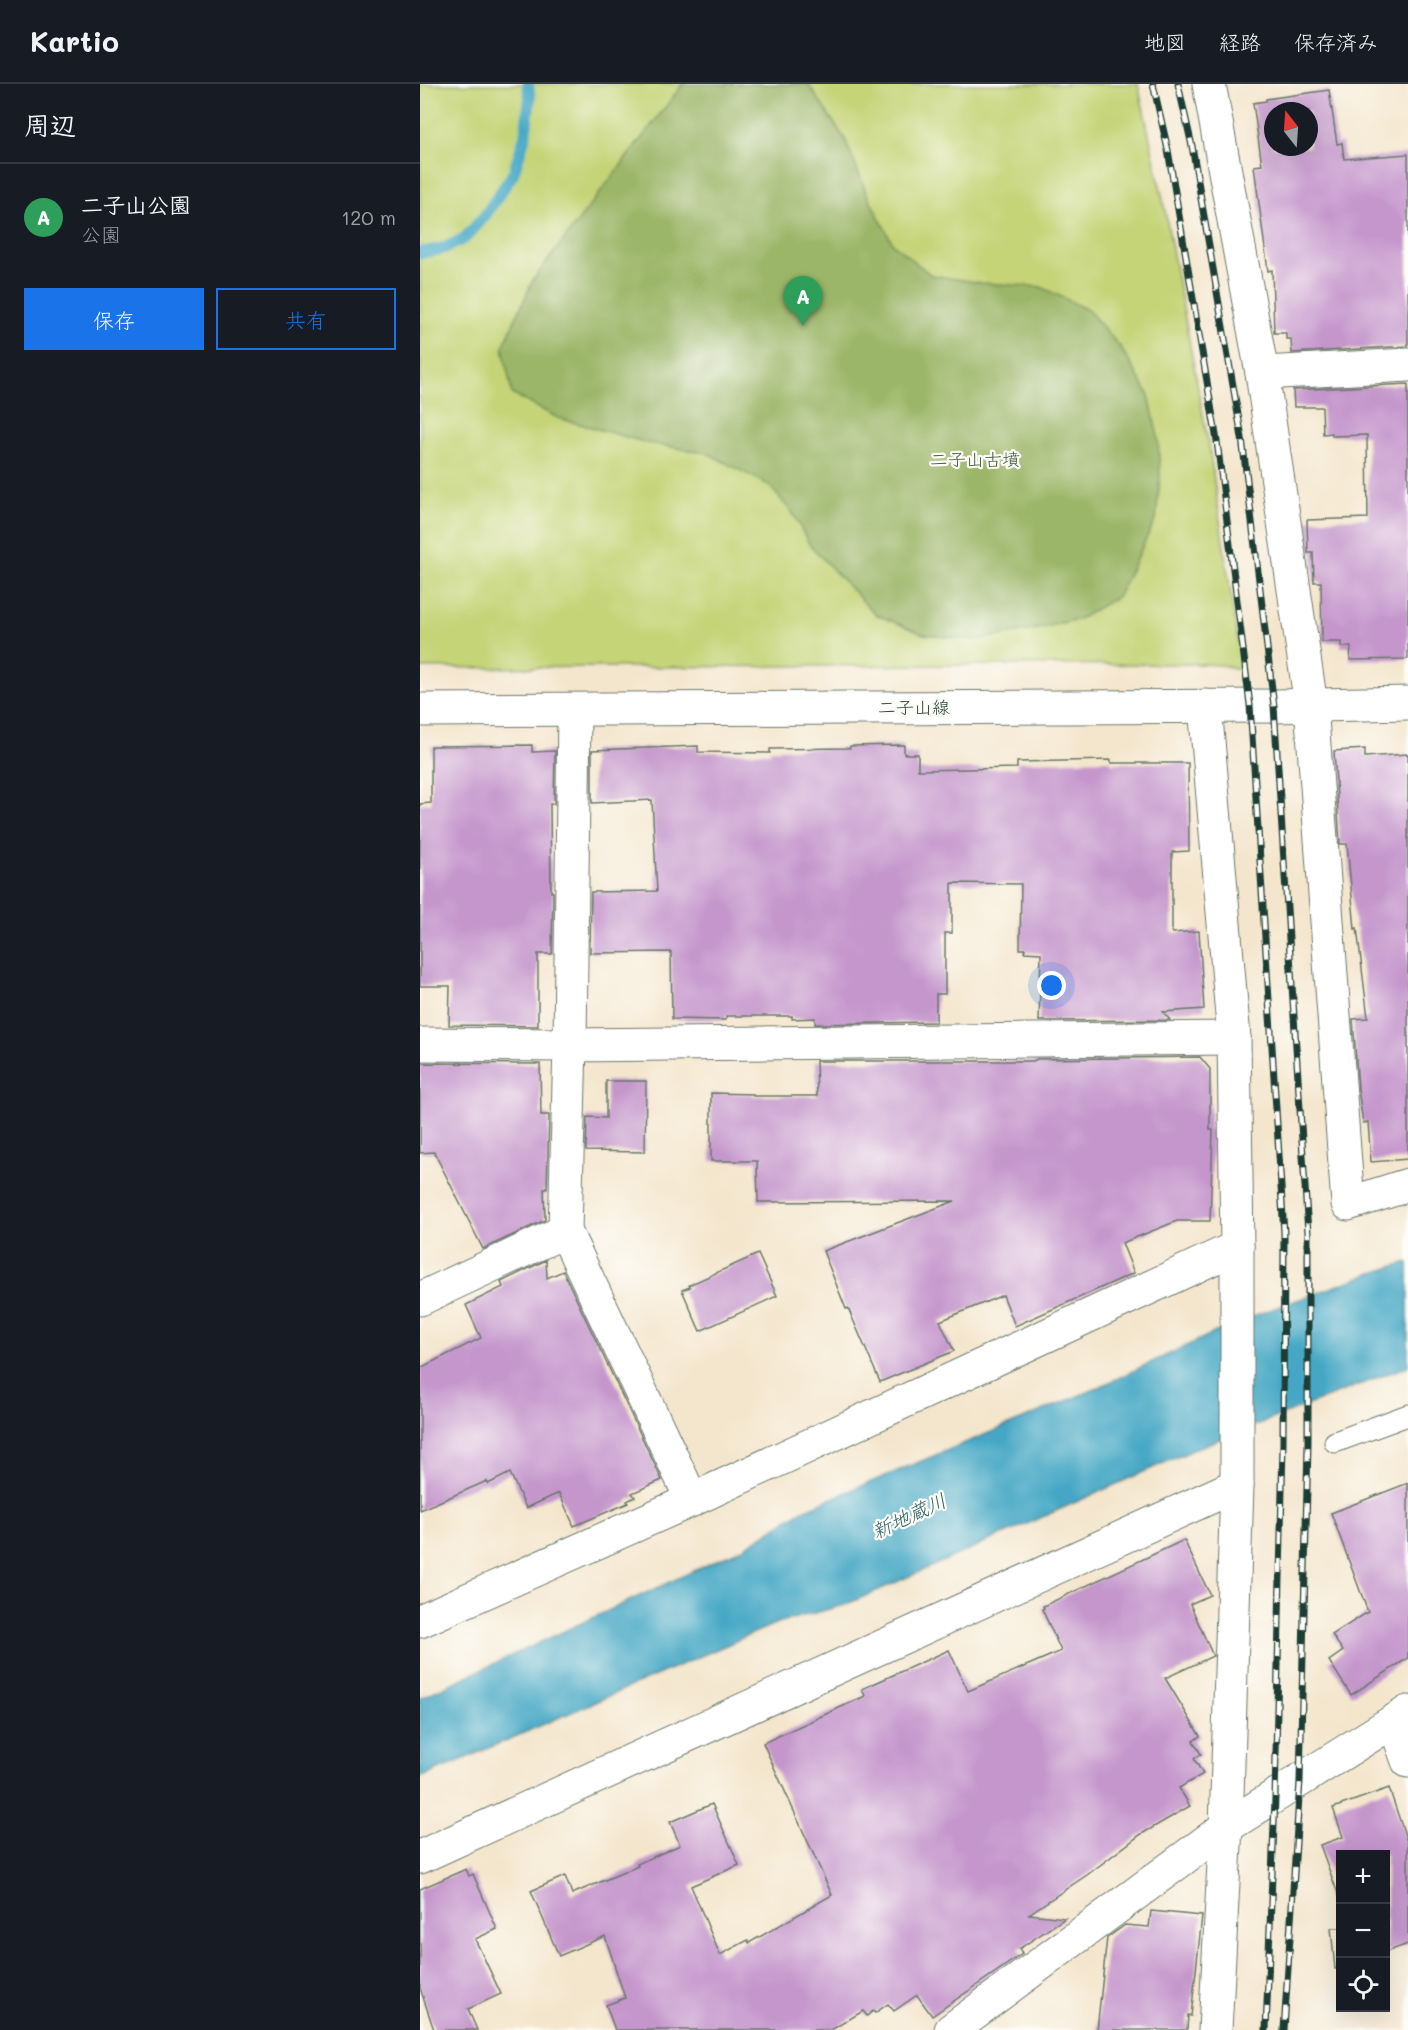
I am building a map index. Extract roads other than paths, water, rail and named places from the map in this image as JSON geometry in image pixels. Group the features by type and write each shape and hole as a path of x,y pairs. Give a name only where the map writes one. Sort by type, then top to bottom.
{"street":[{"path":"1209,84 1262,373 1311,705 1348,1204 1408,1185"},
{"path":"1262,373 1408,365"},
{"name":"二子山線","path":"420,710 1408,703"},
{"path":"1205,706 1234,1038 1237,1247 1237,1485 1226,1827 1215,2030"},
{"path":"574,710 565,1231 692,1500"},
{"path":"420,1044 570,1045 1234,1038"},
{"path":"420,1299 565,1231"},
{"path":"420,1621 692,1500 1237,1247"},
{"path":"420,1857 1237,1485"},
{"path":"951,2030 1226,1827 1401,1716 1408,1761"}],"lane":[{"path":"1335,1442 1408,1415"}],"water":[{"name":"新地蔵川","path":"1408,1262 1408,1366 1202,1446 845,1605 777,1623 420,1778 420,1698 745,1547 801,1511 1095,1389 1239,1321"}],"waterway":[{"path":"420,253 445,248 465,238 484,217 513,174 525,136 530,98 528,84"}],"railway":[{"path":"1153,84 1168,150 1217,441 1250,705 1284,1233 1283,1444 1275,1798 1266,2030"},
{"path":"1178,84 1192,146 1242,438 1274,706 1308,1233 1308,1444 1300,1781 1284,2030"}],"place":[{"name":"二子山公園","path":"803,326"}],"park label":[{"name":"二子山古墳","path":"975,460"}]}
